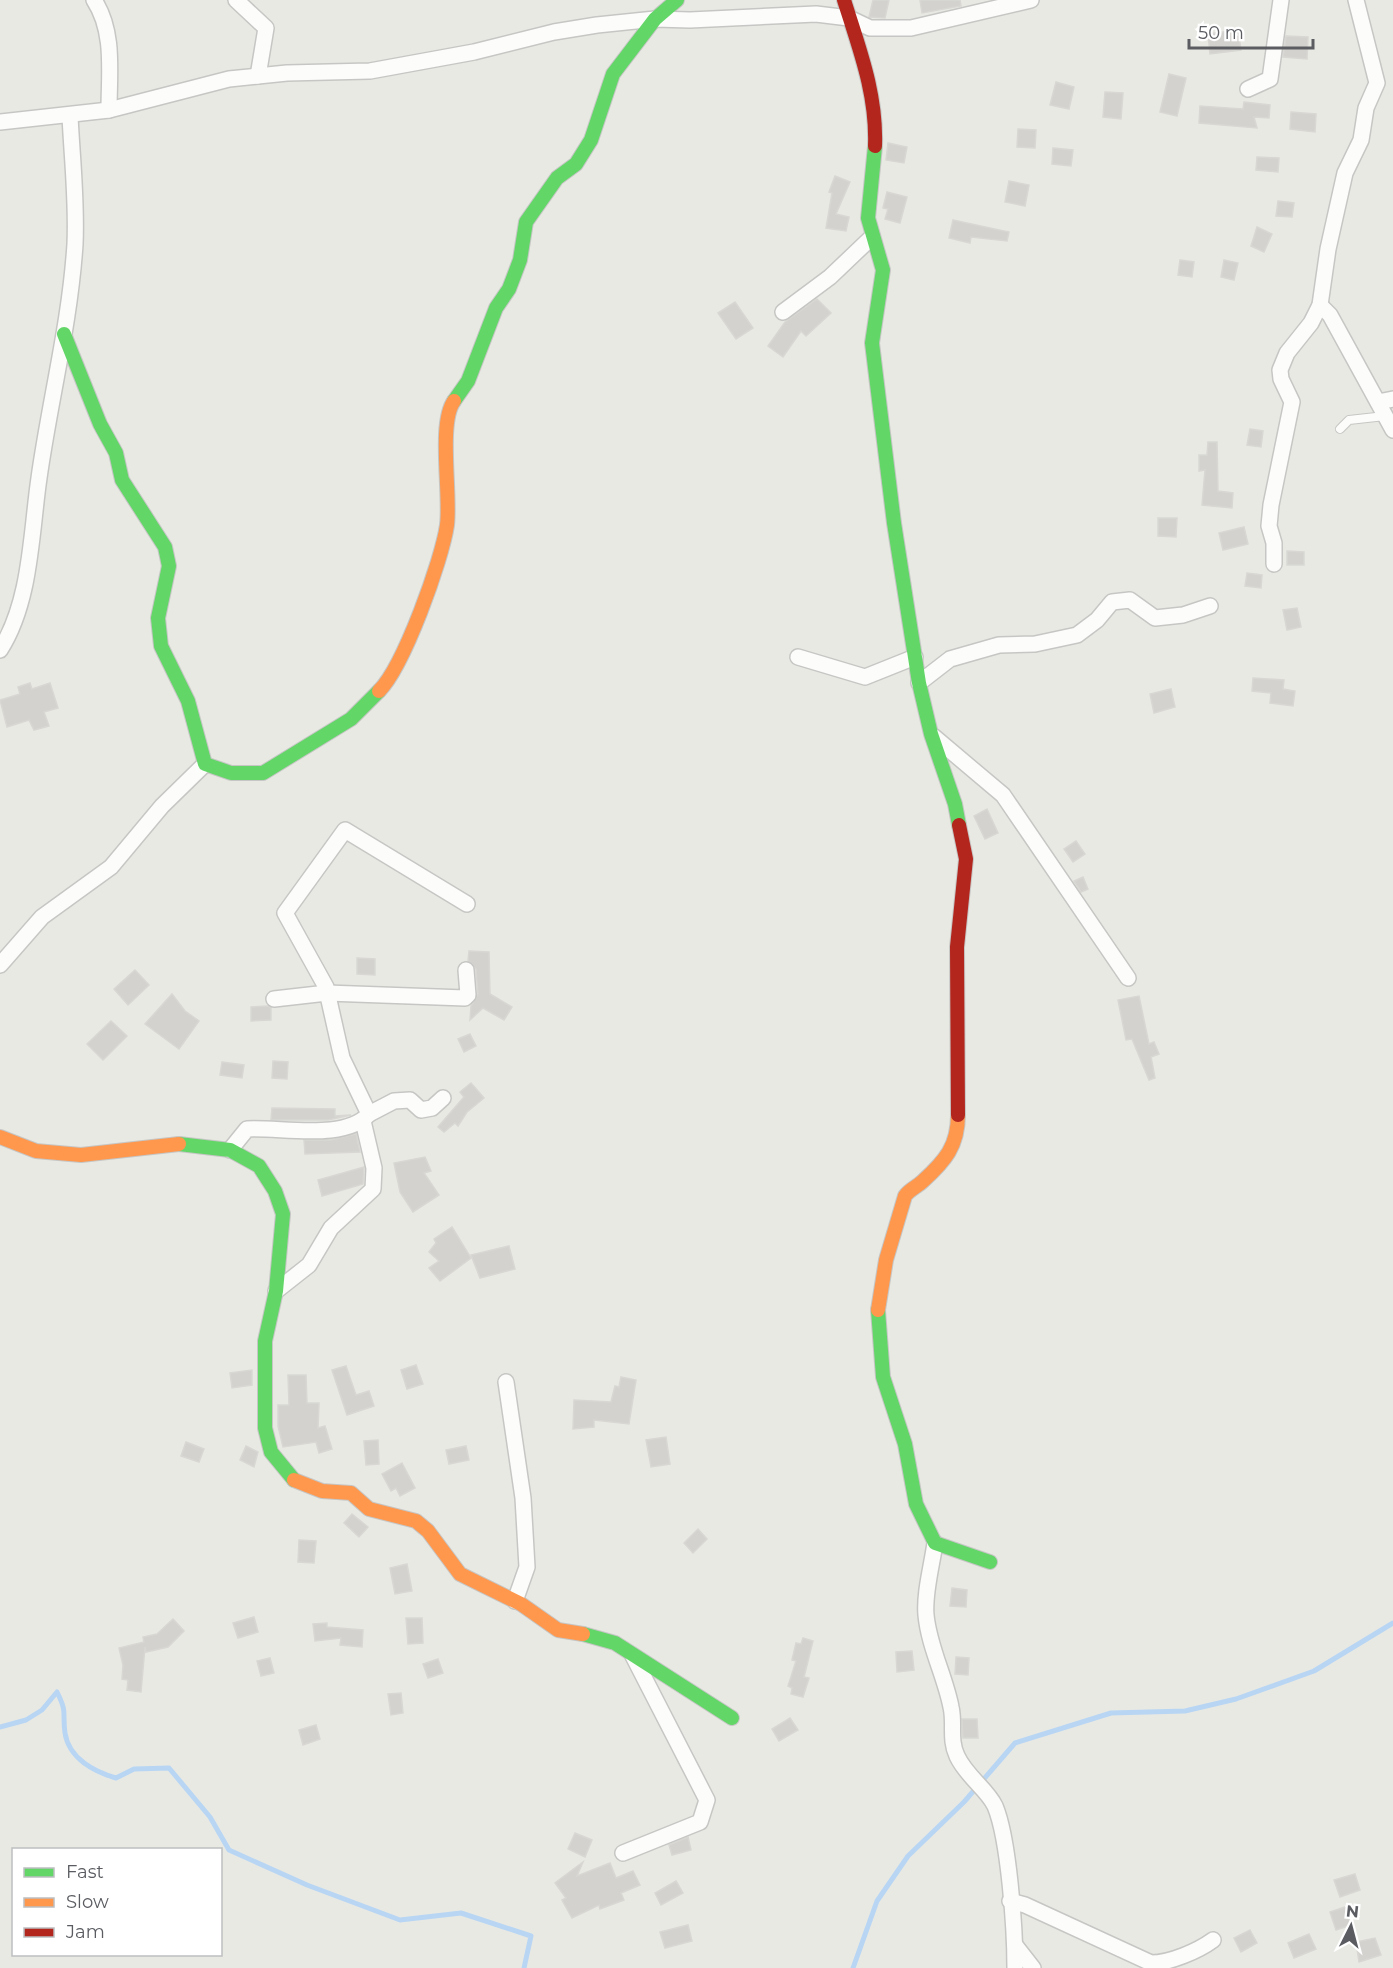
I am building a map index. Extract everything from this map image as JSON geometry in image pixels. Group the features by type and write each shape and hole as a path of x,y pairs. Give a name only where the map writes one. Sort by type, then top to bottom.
{"street":[{"path":"94,0 101,11 108,33 109,110"},
{"path":"236,0 266,28 258,76"},
{"path":"205,764 231,773 263,773 351,719 387,683 410,638 428,590 447,525 447,430 451,405 468,381 496,308 509,289 520,260 526,222 557,178 576,164 591,140 614,74 655,19 677,0"},
{"path":"843,0 867,75 874,109 875,143 868,218 883,270 872,325 873,356 915,657 931,734 955,804 966,859 957,947 958,1132 954,1147 922,1182 910,1189 906,1196 886,1260 877,1322 883,1377 905,1444 916,1504 935,1543 925,1614 938,1668 952,1708 951,1736 957,1756 972,1780 994,1805 1002,1830 1015,1945 1015,1968"},
{"path":"0,122 109,110 197,87 258,76 370,71 474,52 554,32 655,19 690,20 816,14 849,18 870,28 911,28 1031,0"},
{"path":"1248,89 1270,79 1281,0"},
{"path":"1274,564 1274,543 1269,526 1271,506 1292,402 1280,370 1287,353 1311,323 1320,305 1328,249 1343,182 1361,140 1366,108 1377,83 1356,0"},
{"path":"0,650 12,625 23,592 42,458 64,334 75,243 70,116"},
{"path":"783,312 830,278 872,237"},
{"path":"1320,305 1330,315 1385,406 1393,430"},
{"path":"64,334 100,424 116,453 122,480 133,501 165,547 169,566 158,618 161,646 188,701 205,764"},
{"path":"919,683 950,659 999,645 1035,644 1077,635 1097,620 1112,602 1130,600 1155,618 1183,615 1210,606"},
{"path":"798,657 865,677 915,657"},
{"path":"931,734 1003,795 1128,978"},
{"path":"0,965 42,917 111,867 162,806 205,764"},
{"path":"276,1291 309,1266 331,1228 373,1189 374,1168 366,1118 342,1058 327,993 285,913 345,830 467,904"},
{"path":"274,999 327,993 465,998 468,995 466,970"},
{"path":"230,1150 247,1130 346,1129 394,1101 410,1100 421,1110 432,1108 443,1098"},
{"path":"0,1137 36,1151 81,1155 166,1144 192,1144 230,1150 259,1166 278,1198 283,1214 276,1291 267,1323 265,1341 265,1428 270,1452 291,1479 322,1491 351,1493 369,1509 416,1521 428,1531 460,1574 515,1601 558,1630 593,1636 615,1643 732,1718"},
{"path":"506,1382 523,1498 527,1567 515,1601"},
{"path":"935,1543 949,1550 990,1562"},
{"path":"623,1853 700,1822 707,1800 633,1656"},
{"path":"1010,1901 1025,1905 1151,1963 1159,1963 1196,1950 1214,1940"},
{"path":"1015,1945 1033,1968"}],"lane":[{"path":"1340,429 1349,420 1385,406"}],"building":[{"path":"873,0 889,0 885,18 869,17"},
{"path":"920,0 960,0 961,6 922,13"},
{"path":"1238,30 1241,50 1210,54 1208,34"},
{"path":"1286,36 1308,37 1307,59 1283,57"},
{"path":"1169,74 1186,78 1177,116 1160,112"},
{"path":"1056,82 1074,87 1069,109 1050,105"},
{"path":"1105,92 1123,93 1121,119 1103,117"},
{"path":"1244,102 1270,105 1269,118 1254,117 1257,128 1199,123 1200,106 1243,109"},
{"path":"1291,112 1316,114 1315,132 1290,129"},
{"path":"1018,129 1036,130 1035,148 1017,147"},
{"path":"888,143 907,147 904,163 886,160"},
{"path":"1053,148 1073,150 1071,166 1052,164"},
{"path":"1257,157 1279,158 1278,172 1256,170"},
{"path":"835,176 850,182 836,214 849,217 846,231 826,228 832,193 829,192"},
{"path":"1009,181 1029,185 1025,206 1005,202"},
{"path":"887,192 907,197 900,223 885,219 888,209 883,208"},
{"path":"1278,201 1294,203 1292,217 1276,216"},
{"path":"953,220 1009,232 1007,241 971,237 970,243 949,238"},
{"path":"1257,227 1272,234 1264,252 1251,246"},
{"path":"1180,260 1194,262 1192,277 1178,275"},
{"path":"1224,260 1238,263 1234,280 1221,277"},
{"path":"817,299 831,313 806,336 801,331 783,357 768,346 785,322"},
{"path":"735,302 753,328 736,339 718,313"},
{"path":"1250,429 1263,431 1261,447 1247,445"},
{"path":"1208,442 1217,442 1218,491 1233,493 1232,508 1202,505 1205,470 1199,471 1199,455 1207,455"},
{"path":"1158,518 1177,518 1176,537 1158,536"},
{"path":"1244,527 1248,544 1223,550 1219,533"},
{"path":"1287,551 1304,552 1304,565 1287,565"},
{"path":"1247,573 1262,575 1261,588 1245,586"},
{"path":"1297,608 1301,627 1287,630 1283,610"},
{"path":"1253,678 1284,680 1283,689 1295,691 1293,706 1270,703 1271,693 1252,691"},
{"path":"30,683 32,689 50,683 58,708 44,712 49,726 34,730 29,720 7,727 0,700 20,694 18,687"},
{"path":"1171,689 1175,707 1154,713 1150,694"},
{"path":"987,809 998,833 985,839 974,816"},
{"path":"1076,841 1085,854 1073,862 1064,849"},
{"path":"1083,877 1088,889 1081,892 1074,881"},
{"path":"469,951 489,952 490,994 512,1007 504,1020 483,1008 470,1020 471,1006 478,994 476,969 468,961"},
{"path":"357,958 375,959 375,975 357,974"},
{"path":"135,970 149,985 128,1005 114,989"},
{"path":"172,994 185,1011 199,1021 179,1049 145,1024"},
{"path":"1139,996 1149,1044 1154,1042 1159,1054 1151,1057 1155,1078 1149,1080 1132,1039 1126,1040 1118,1000"},
{"path":"268,1006 271,1008 271,1020 251,1021 251,1007"},
{"path":"111,1021 127,1036 103,1060 87,1044"},
{"path":"470,1034 476,1046 464,1052 458,1039"},
{"path":"273,1061 288,1062 287,1079 272,1078"},
{"path":"222,1062 244,1065 242,1078 220,1075"},
{"path":"471,1083 484,1098 467,1112 458,1126 455,1123 444,1132 438,1127 464,1097 460,1092"},
{"path":"272,1108 335,1109 335,1116 351,1115 328,1120 271,1120"},
{"path":"356,1134 360,1152 305,1154 304,1140 331,1140"},
{"path":"425,1157 431,1171 424,1173 439,1195 413,1212 400,1192 394,1163"},
{"path":"364,1167 363,1184 322,1196 318,1180"},
{"path":"452,1227 471,1258 440,1281 429,1268 439,1261 429,1252 436,1243 434,1239"},
{"path":"509,1246 515,1269 480,1278 471,1255"},
{"path":"416,1365 423,1384 407,1389 401,1370"},
{"path":"346,1366 356,1395 369,1391 374,1406 347,1415 332,1370"},
{"path":"252,1370 252,1385 232,1388 230,1373"},
{"path":"288,1375 306,1375 307,1403 319,1403 318,1428 325,1426 332,1449 319,1453 316,1442 283,1447 278,1426 278,1405 289,1405"},
{"path":"621,1377 636,1380 629,1424 594,1420 594,1427 573,1429 574,1400 611,1402 615,1386 619,1387"},
{"path":"666,1437 670,1464 651,1467 646,1440"},
{"path":"378,1440 379,1464 366,1465 364,1441"},
{"path":"186,1442 204,1449 199,1462 181,1456"},
{"path":"246,1446 258,1452 254,1467 240,1460"},
{"path":"466,1446 469,1460 449,1464 446,1450"},
{"path":"402,1463 415,1488 400,1496 396,1488 391,1491 382,1474"},
{"path":"352,1514 368,1527 359,1537 344,1523"},
{"path":"698,1529 707,1539 693,1553 684,1543"},
{"path":"299,1540 316,1541 314,1563 298,1562"},
{"path":"407,1564 412,1591 395,1594 390,1568"},
{"path":"952,1588 967,1590 966,1607 950,1606"},
{"path":"254,1617 258,1632 238,1638 233,1623"},
{"path":"406,1618 422,1618 423,1643 408,1644"},
{"path":"173,1619 184,1631 168,1647 146,1652 145,1647 141,1692 127,1690 128,1680 122,1679 123,1665 119,1648 144,1642 143,1637 157,1634"},
{"path":"327,1623 327,1627 363,1630 362,1647 340,1645 341,1638 315,1641 313,1624"},
{"path":"803,1638 813,1641 804,1677 809,1678 803,1697 791,1694 792,1688 788,1686 796,1661 792,1660 796,1643 801,1644"},
{"path":"912,1651 914,1670 897,1672 896,1652"},
{"path":"956,1657 969,1658 968,1675 955,1674"},
{"path":"270,1658 274,1673 261,1676 257,1661"},
{"path":"438,1659 443,1673 428,1678 423,1664"},
{"path":"401,1693 403,1713 391,1715 388,1694"},
{"path":"790,1718 798,1730 779,1741 772,1729"},
{"path":"962,1719 977,1719 978,1738 963,1738"},
{"path":"316,1725 320,1739 303,1745 299,1730"},
{"path":"575,1833 592,1840 585,1857 568,1849"},
{"path":"688,1837 691,1850 672,1855 669,1845"},
{"path":"583,1862 577,1876 610,1863 616,1878 633,1871 640,1885 621,1893 624,1900 600,1909 599,1905 572,1918 562,1900 566,1898 555,1883"},
{"path":"1355,1874 1360,1890 1340,1897 1334,1880"},
{"path":"676,1881 683,1893 661,1905 655,1893"},
{"path":"1345,1907 1351,1925 1336,1930 1330,1912"},
{"path":"688,1925 692,1941 665,1948 660,1932"},
{"path":"1250,1930 1257,1943 1241,1952 1234,1938"},
{"path":"1309,1934 1316,1949 1294,1958 1288,1943"},
{"path":"1375,1938 1381,1955 1359,1962 1356,1942"}],"waterway":[{"path":"853,1968 877,1901 908,1856 964,1802 1015,1743 1111,1713 1185,1711 1236,1699 1314,1671 1393,1623"},
{"path":"0,1727 26,1720 42,1710 57,1692 64,1709 67,1742 77,1757 92,1768 116,1778 134,1769 169,1768 210,1817 229,1850 307,1885 400,1920 461,1913 531,1936 524,1968"}],"traffic: fast":[{"path":"454,401 468,381 496,308 509,289 520,260 526,222 557,178 576,164 591,140 613,74 655,19 677,0"},
{"path":"875,146 868,218 883,270 872,343 894,523 919,683 931,734 955,804 959,825"},
{"path":"64,334 100,424 116,453 122,480 165,547 169,566 158,618 161,646 188,701 205,764 231,773 263,773 351,719 379,691"},
{"path":"179,1144 230,1150 259,1166 275,1191 283,1214 276,1291 265,1341 265,1428 271,1452 294,1480"},
{"path":"878,1310 883,1377 905,1444 916,1504 935,1543 990,1562"},
{"path":"583,1634 615,1643 732,1718"}],"traffic: slow":[{"path":"379,691 389,678 421,612 444,541 448,512 447,425 449,411 454,401"},
{"path":"878,1310 886,1260 905,1196 944,1160 956,1136 958,1115"},
{"path":"0,1137 36,1151 81,1155 179,1144"},
{"path":"294,1480 322,1491 351,1493 369,1509 416,1521 428,1531 460,1574 521,1604 558,1630 583,1634"}],"traffic: jam":[{"path":"844,0 870,90 875,146"},
{"path":"958,1115 957,947 966,859 959,825"}]}
